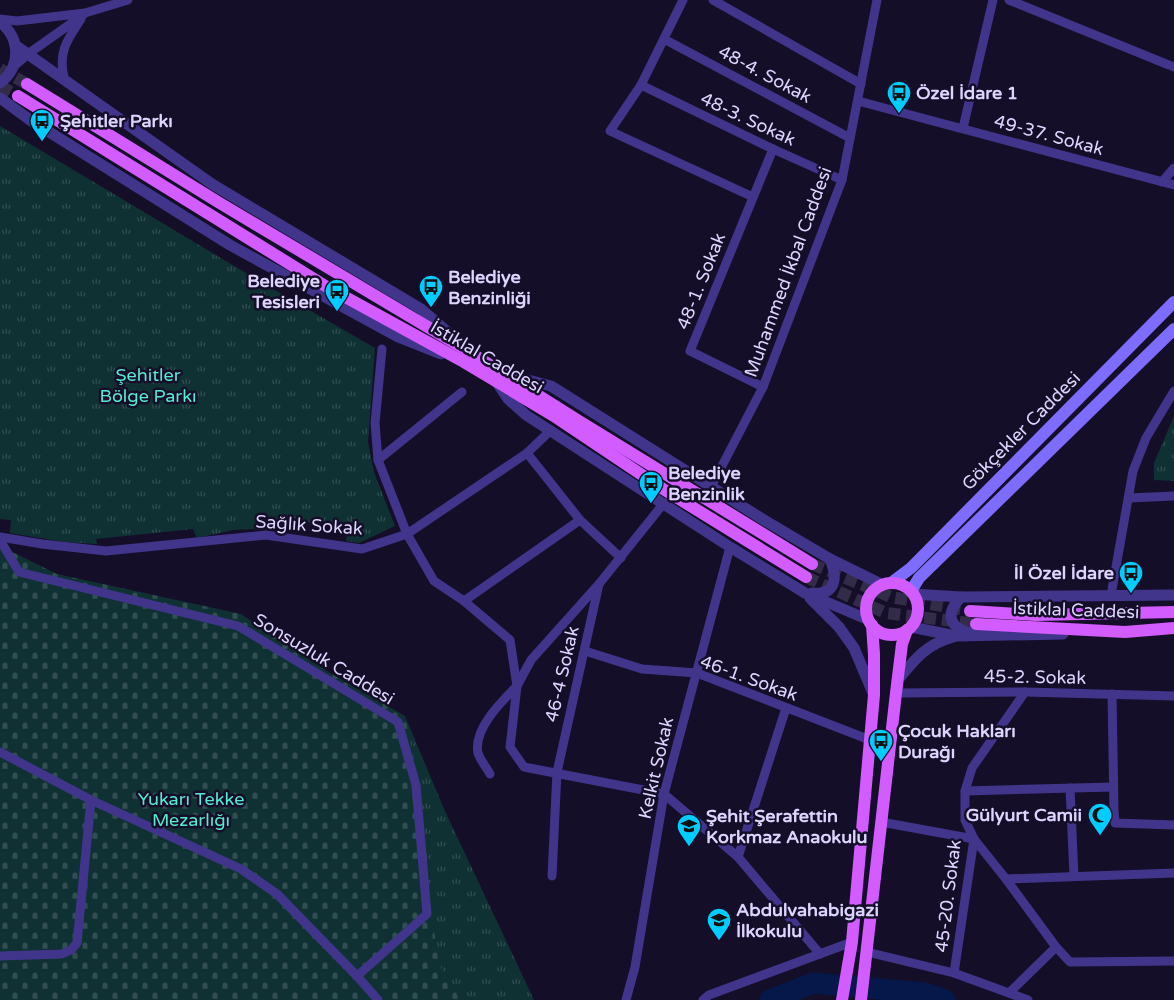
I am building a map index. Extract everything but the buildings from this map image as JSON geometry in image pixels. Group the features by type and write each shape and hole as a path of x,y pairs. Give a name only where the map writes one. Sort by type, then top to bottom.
{"main road":[{"name":"İstiklal Caddesi","path":"26,84 501,378 587,426 812,564"},
{"name":"İstiklal Caddesi","path":"18,96 327,287 464,355"},
{"name":"Gökçekler Caddesi","path":"887,584 911,568 1174,302"},
{"name":"Gökçekler Caddesi","path":"912,592 919,578 1174,330"},
{"name":"İstiklal Caddesi","path":"501,378 663,489 806,577"},
{"path":"842,1000 852,942 874,695 874,654 871,622 867,611 869,598 875,590 887,584 901,585 912,592 918,609 916,619 902,644 861,1000"},
{"name":"İstiklal Caddesi","path":"970,611 1036,615 1174,612"},
{"path":"871,622 879,631 889,634 898,634 909,629"},
{"name":"İstiklal Caddesi","path":"976,630 1125,632 1174,628"}],"street":[{"path":"0,21 17,21 85,13 128,0"},
{"path":"683,0 640,86 610,131 753,197"},
{"path":"713,0 861,84"},
{"name":"Muhammed İkbal Caddesi","path":"710,487 763,387 842,180 877,0"},
{"path":"963,128 993,0"},
{"path":"1009,0 1174,67"},
{"path":"13,67 85,13"},
{"path":"64,78 61,65 63,53 68,38 85,13"},
{"path":"0,21 10,32 15,45 16,56 8,76 0,83"},
{"name":"48-4. Sokak","path":"664,39 850,138"},
{"path":"15,45 212,184 421,309 446,329 464,355"},
{"name":"48-3. Sokak","path":"640,86 842,180"},
{"path":"0,98 30,120 230,245 398,337 446,356 464,355"},
{"name":"49-37. Sokak","path":"858,101 1174,185"},
{"name":"48-1. Sokak","path":"763,387 690,350 772,149"},
{"path":"1162,182 1174,168"},
{"path":"382,349 375,423 378,460 407,534 434,581 464,601 510,640 517,686 510,747 524,767 664,794 738,857 820,954"},
{"path":"871,622 805,593 730,547 552,430 526,415 508,400 501,378 551,386 710,487 830,559 887,584"},
{"path":"378,460 462,392"},
{"path":"1111,595 1133,471 1143,446 1174,392"},
{"name":"Sağlık Sokak","path":"0,539 106,551 266,535 362,549 407,534 527,454 552,430"},
{"path":"527,454 580,520 620,558"},
{"path":"1129,498 1174,496"},
{"name":"46-4 Sokak","path":"552,876 556,772 599,584 664,503"},
{"path":"464,601 580,520"},
{"name":"Sonsuzluk Caddesi","path":"0,539 19,572 238,626 398,722 416,785 427,914 357,976"},
{"name":"Kelkit Sokak","path":"626,1000 635,967 664,794 730,547"},
{"path":"805,593 821,594 828,591 835,579 830,559"},
{"path":"490,774 478,754 478,742 484,725 493,712 517,686 531,660 599,584"},
{"path":"912,592 961,597 1174,595"},
{"path":"805,593 839,627 854,648 874,695"},
{"path":"961,597 954,605 950,616 952,623 964,632 976,630 1174,633"},
{"path":"909,629 956,636"},
{"path":"896,687 912,662 925,650 938,641 976,630"},
{"name":"46-1. Sokak","path":"585,651 642,669 696,673 870,740"},
{"name":"45-2. Sokak","path":"896,687 1174,696"},
{"name":"45-20. Sokak","path":"954,973 974,839 965,820 965,791 972,768 1025,692"},
{"path":"1112,694 1115,823 1174,825"},
{"path":"738,857 786,708"},
{"path":"0,752 91,800 241,869 277,894 378,1000"},
{"path":"965,791 1113,787"},
{"path":"1070,788 1074,876"},
{"path":"0,956 62,954 75,948 77,944 91,800"},
{"path":"881,822 974,839 1056,947 1070,962 1174,961"},
{"path":"1006,879 1174,873"},
{"path":"703,1000 709,995 852,942"},
{"path":"1009,993 1056,947"},
{"path":"867,952 954,973 1028,1000"}],"green space":[{"name":"Şehitler Bölge Parkı","path":"0,126 375,348 368,442 374,472 395,526 359,543 346,541 348,528 295,521 292,528 233,530 197,538 193,529 96,539 97,544 65,542 10,533 11,520 0,519"},
{"path":"1174,416 1174,481 1154,480 1154,463"},
{"name":"Yukarı Tekke Mezarlığı","path":"0,546 57,574 241,614 330,673 405,716 419,783 430,909 440,966 460,1000 0,1000"},
{"path":"405,716 444,809 534,1000 454,1000 435,968"}],"waterway":[{"path":"770,1000 813,983 925,993 945,1000"}],"tunnel":[{"path":"0,69 27,84"},
{"path":"0,86 18,96"},
{"path":"812,564 891,597 970,611"},
{"path":"806,577 886,613 976,624"}],"place":[{"name":"Özel İdare 1","path":"899,114"},
{"name":"Şehitler Parkı","path":"42,142"},
{"name":"Belediye Benzinliği","path":"431,308"},
{"name":"Belediye Tesisleri","path":"337,312"},
{"name":"Belediye Benzinlik","path":"651,504"},
{"name":"İl Özel İdare","path":"1131,594"},
{"name":"Çocuk Hakları Durağı","path":"881,762"},
{"name":"Gülyurt Camii","path":"1100,836"},
{"name":"Şehit Şerafettin Korkmaz Anaokulu","path":"689,847"},
{"name":"Abdulvahabigazi İlkokulu","path":"719,941"}]}
